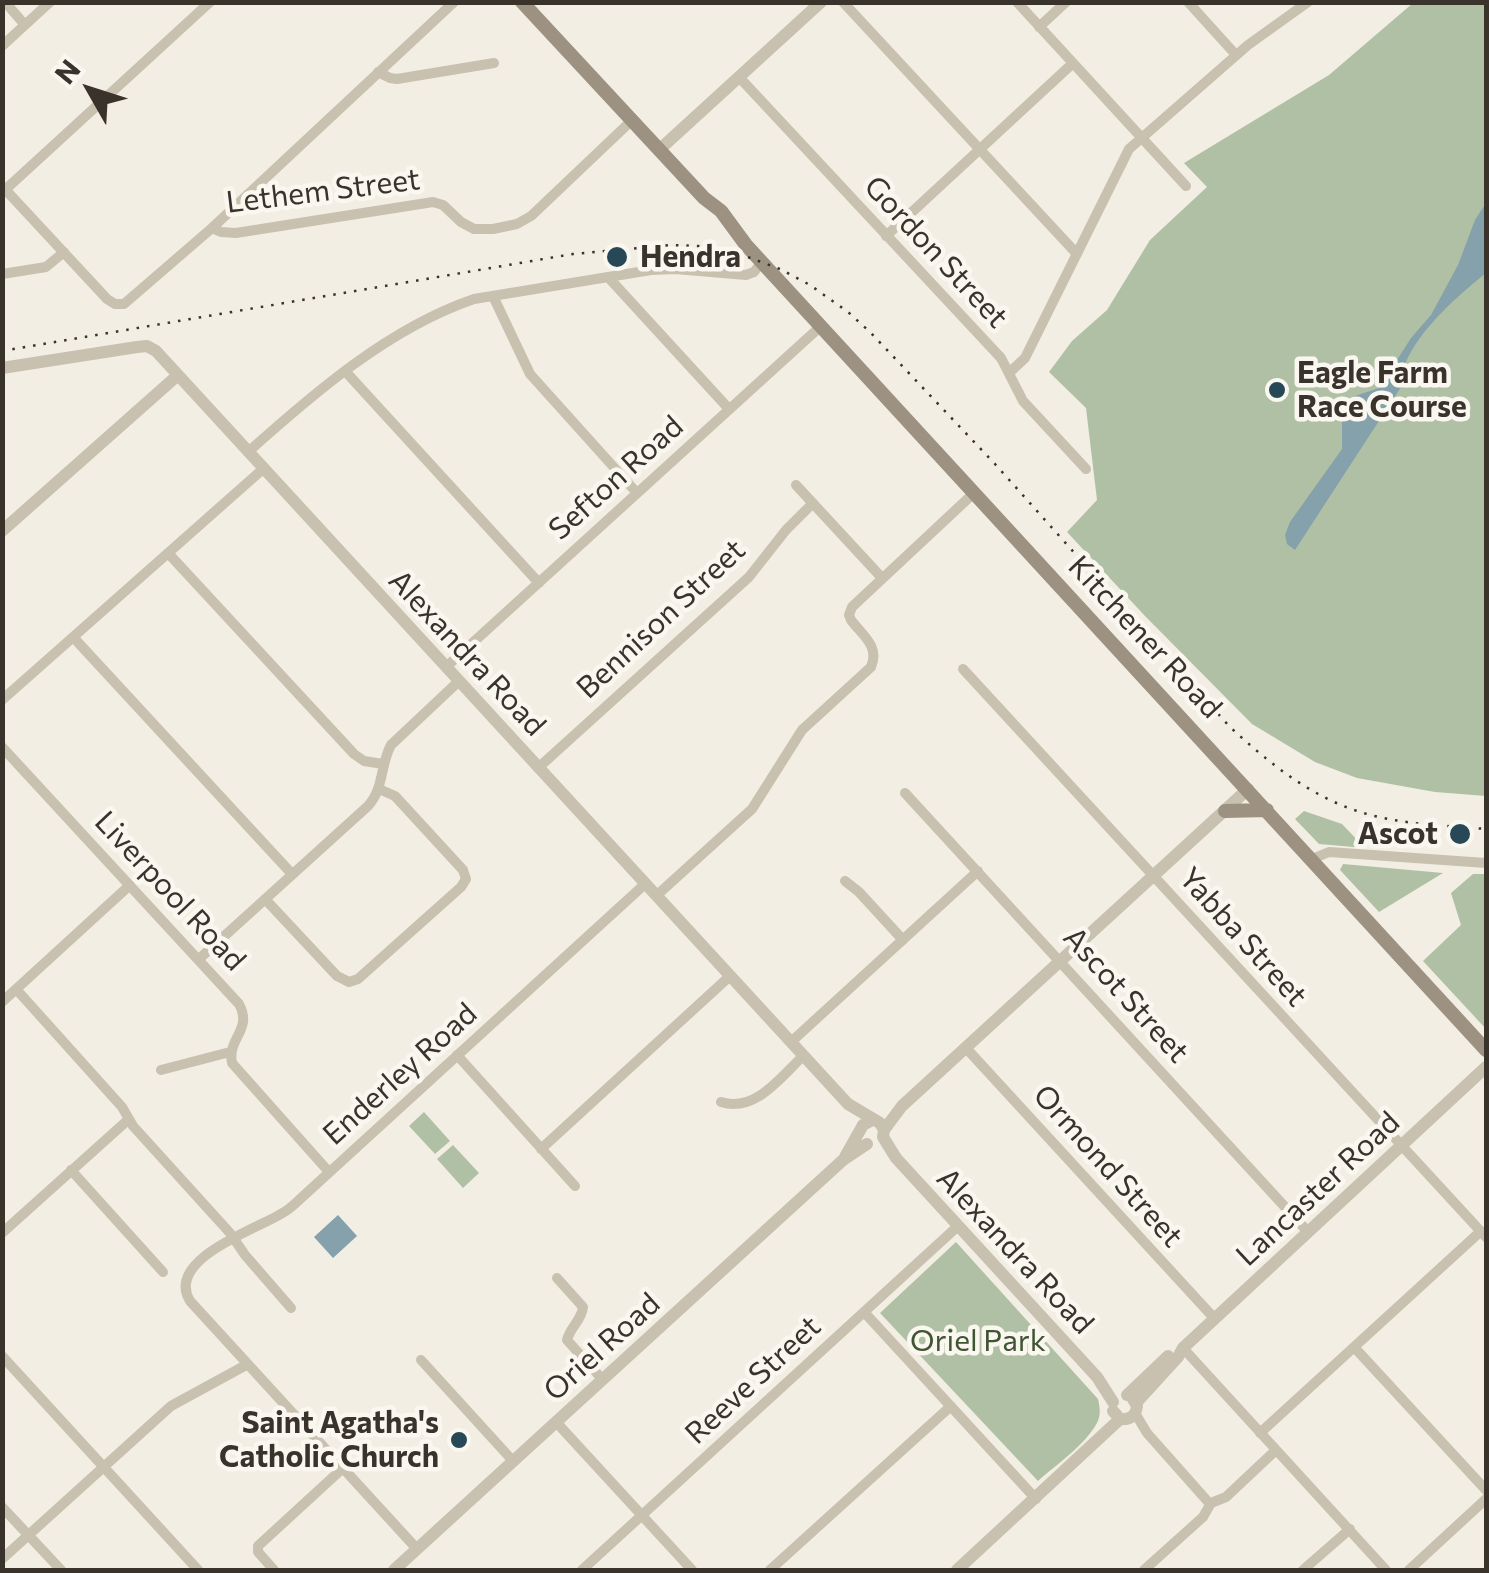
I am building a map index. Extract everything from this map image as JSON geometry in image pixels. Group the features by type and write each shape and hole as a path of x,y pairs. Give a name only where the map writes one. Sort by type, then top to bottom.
{"main road":[{"name":"Kitchener Road","path":"522,2 730,222 762,262 1486,1050"},
{"path":"1225,811 1268,810"}],"street":[{"path":"4,2 25,25"},
{"path":"2,46 50,2"},
{"path":"210,2 4,187 107,298 120,305 212,228 454,2"},
{"path":"658,150 822,2"},
{"path":"843,2 1077,254"},
{"path":"1016,2 1186,186"},
{"path":"1040,27 1066,2"},
{"path":"1188,2 1236,55"},
{"path":"1010,372 1025,358 1125,155 1236,55 1308,2"},
{"path":"378,72 397,79 494,63"},
{"path":"886,236 1072,64"},
{"name":"Gordon Street","path":"739,77 1001,358 1017,393 1086,468"},
{"name":"Lethem Street","path":"212,228 236,233 433,202 443,204 474,230 508,227 531,216 632,122"},
{"path":"2,274 46,267 64,252"},
{"path":"248,452 316,392 430,318 463,303 662,269 746,275 762,262"},
{"path":"608,277 729,409"},
{"path":"493,296 530,374 637,493"},
{"name":"Sefton Road","path":"446,667 821,326"},
{"name":"Alexandra Road","path":"2,368 147,346 158,354 1210,1504"},
{"path":"345,372 539,582"},
{"path":"2,531 178,375"},
{"path":"2,700 263,469"},
{"path":"796,485 882,578"},
{"path":"656,896 752,809 802,730 870,667 873,648 853,623 850,612 854,604 975,492"},
{"name":"Bennison Street","path":"538,768 749,577 786,530 813,504"},
{"path":"168,553 354,754 383,764"},
{"path":"73,637 292,874"},
{"name":"Yabba Street","path":"964,669 1484,1234"},
{"path":"199,959 368,806 379,790 390,746 459,682"},
{"name":"Liverpool Road","path":"2,747 243,1010 243,1027 230,1052"},
{"name":"Oriel Road","path":"394,1570 1248,789"},
{"path":"265,899 337,976 349,982 358,979 461,887 466,879 463,870 395,796 379,790"},
{"name":"Ascot Street","path":"905,793 1308,1232"},
{"path":"1312,859 1329,852 1486,864"},
{"path":"791,1042 978,872"},
{"path":"844,881 902,940"},
{"name":"Enderley Road","path":"248,1364 190,1302 185,1288 191,1270 232,1236 284,1212 645,884"},
{"path":"2,1002 130,886"},
{"path":"541,1148 730,976"},
{"path":"16,990 122,1107 290,1308"},
{"name":"Ormond Street","path":"966,1048 1214,1318"},
{"path":"162,1070 230,1052 236,1069 329,1172"},
{"path":"458,1055 575,1186"},
{"path":"721,1102 731,1105 757,1099 804,1056"},
{"name":"Lancaster Road","path":"957,1570 1099,1439 1124,1407 1214,1318 1486,1066"},
{"path":"2,1233 129,1119"},
{"path":"71,1170 163,1272"},
{"name":"Reeve Street","path":"582,1570 958,1226"},
{"path":"1260,1433 1484,1234"},
{"path":"557,1278 584,1308 567,1340 603,1380"},
{"path":"864,1312 1036,1499"},
{"path":"1354,1347 1486,1490"},
{"path":"1183,1348 1386,1570"},
{"path":"2,1356 198,1570"},
{"path":"420,1360 513,1461"},
{"path":"2,1559 171,1406 248,1364 417,1550"},
{"path":"770,1570 950,1406"},
{"path":"556,1422 692,1570"},
{"path":"1144,1570 1203,1517 1210,1504 1226,1497 1276,1450"},
{"path":"274,1570 258,1552 258,1546 343,1468"},
{"path":"1409,1570 1486,1499"},
{"path":"2,1507 61,1570"},
{"path":"1303,1570 1350,1529"}],"green space":[{"name":"Eagle Farm Race Course","path":"1413,3 1486,3 1486,796 1435,792 1357,778 1315,762 1252,724 1067,532 1097,500 1086,408 1049,372 1072,341 1107,310 1150,240 1207,187 1184,163 1329,75"},
{"path":"1304,811 1342,824 1365,848 1319,844 1295,819"},
{"path":"1343,864 1443,873 1379,912 1340,870"},
{"path":"1473,874 1486,874 1486,1029 1423,961 1461,925 1451,893"},
{"path":"424,1112 450,1141 435,1154 409,1126"},
{"path":"453,1145 479,1173 463,1188 437,1159"},
{"name":"Oriel Park","path":"956,1242 1098,1399 1099,1417 1092,1431 1038,1481 880,1313"}],"water":[{"path":"1486,203 1486,273 1445,309 1419,339 1403,371 1401,387 1295,550 1287,544 1285,535 1290,522 1342,449 1344,407 1355,396 1379,388 1431,315"},
{"path":"338,1215 357,1236 333,1258 314,1237"}],"railway":[{"path":"2,351 573,254 671,245 737,253 810,285 870,332 995,464 1229,726 1280,769 1317,793 1357,811 1406,822 1486,829"}],"place":[{"name":"Hendra","path":"617,257"},
{"name":"Eagle Farm Race Course","path":"1277,390"},
{"name":"Ascot","path":"1460,834"},
{"name":"Saint Agatha's Catholic Church","path":"459,1440"}]}
